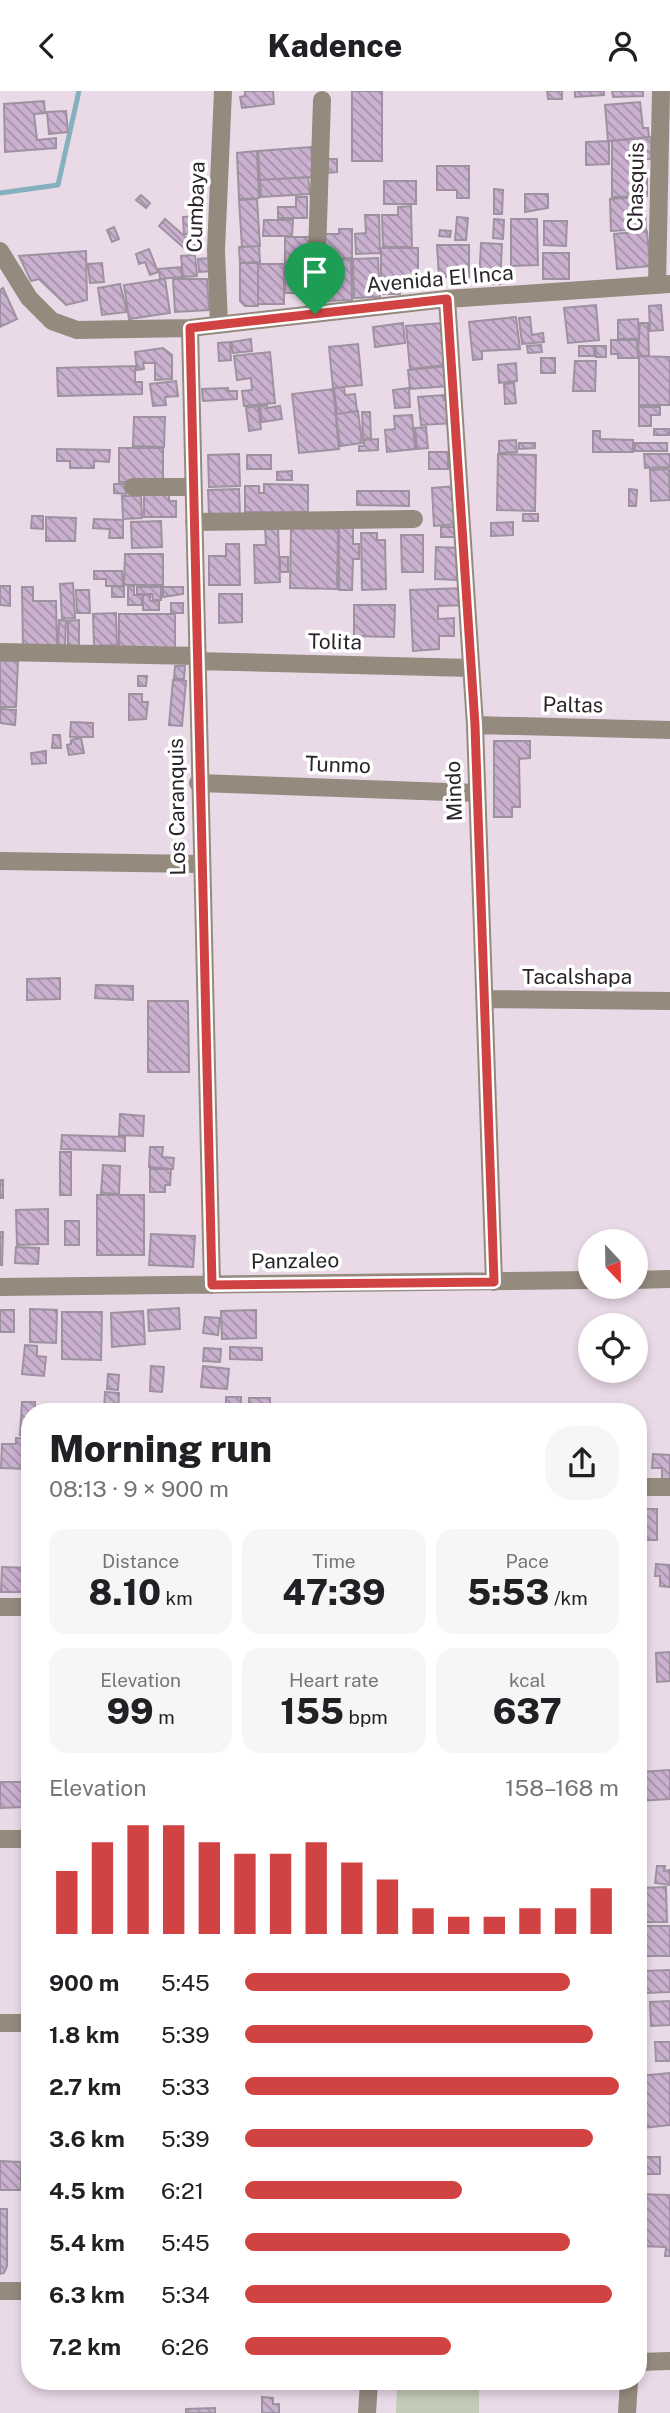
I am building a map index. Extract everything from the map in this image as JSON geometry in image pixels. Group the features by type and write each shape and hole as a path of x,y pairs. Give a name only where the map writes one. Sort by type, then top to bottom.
{"street":[{"name":"Cumbaya","path":"219,324 216,250 223,91"},
{"name":"Chasquis","path":"661,91 664,284"},
{"path":"315,314 322,100"},
{"name":"Avenida El Inca","path":"0,251 29,298 62,326 78,330 190,328 447,299 664,284"},
{"name":"Mindo","path":"447,299 475,725 494,1282"},
{"name":"Los Caranquis","path":"190,328 198,783 212,1285"},
{"path":"133,487 193,488"},
{"path":"194,522 414,519"},
{"name":"Tolita","path":"0,652 471,668"},
{"name":"Paltas","path":"475,725 670,730"},
{"name":"Tunmo","path":"198,783 476,793"},
{"path":"0,861 200,864"},
{"name":"Tacalshapa","path":"484,999 670,1001"},
{"path":"648,1280 670,1279"},
{"name":"Panzaleo","path":"0,1287 578,1280"},
{"path":"647,1487 670,1487"},
{"path":"0,1607 21,1607"},
{"path":"0,1839 21,1839"},
{"path":"0,2023 21,2023"},
{"path":"0,2291 21,2291"},
{"path":"647,2362 670,2361"},
{"path":"367,2413 368,2390"},
{"path":"627,2413 628,2390"}],"green space":[{"path":"397,2390 479,2390 479,2413 396,2413"}],"building":[{"path":"245,91 273,91 274,104 242,108 240,97 245,96"},
{"path":"352,91 382,91 382,161 352,161"},
{"path":"547,91 562,91 562,99 548,99"},
{"path":"575,91 604,91 604,95 575,97"},
{"path":"612,91 643,91 643,96 613,97"},
{"path":"44,101 45,113 34,114 37,140 56,138 56,148 5,152 4,104"},
{"path":"640,102 643,128 648,128 649,137 608,141 605,105"},
{"path":"66,111 68,132 49,134 47,112"},
{"path":"651,137 651,159 636,159 636,175 647,175 647,196 612,197 612,141"},
{"path":"609,141 609,164 586,165 586,142"},
{"path":"311,147 313,177 260,180 258,151"},
{"path":"257,151 259,198 239,199 237,153"},
{"path":"327,159 337,159 337,172 328,173"},
{"path":"437,166 469,166 469,198 457,198 457,190 437,190"},
{"path":"308,177 310,194 261,197 260,180"},
{"path":"384,181 416,181 416,204 384,204"},
{"path":"494,189 503,190 502,214 494,214"},
{"path":"525,194 548,194 548,208 525,212"},
{"path":"141,195 150,203 146,208 136,200"},
{"path":"296,197 307,197 307,218 278,218 278,207 296,207"},
{"path":"644,197 646,229 611,231 610,199"},
{"path":"257,199 260,246 242,247 239,200"},
{"path":"411,206 412,247 383,247 382,215 398,215 398,207"},
{"path":"365,215 379,215 380,253 356,254 355,234 366,233"},
{"path":"203,216 204,234 184,234 183,217"},
{"path":"457,217 468,218 466,240 455,240"},
{"path":"165,219 197,247 191,254 159,226"},
{"path":"494,219 504,220 503,239 493,238"},
{"path":"511,219 537,219 538,265 511,266"},
{"path":"264,220 293,220 292,236 263,236"},
{"path":"544,221 567,221 566,246 544,245"},
{"path":"114,227 119,239 112,242 107,230"},
{"path":"339,229 352,229 352,258 322,258 322,234 339,234"},
{"path":"440,230 451,231 450,237 439,236"},
{"path":"647,231 650,266 617,269 614,234"},
{"path":"285,237 312,237 312,293 285,293"},
{"path":"481,243 502,244 500,284 479,283"},
{"path":"437,245 469,245 469,277 439,277"},
{"path":"259,246 260,262 240,263 239,247"},
{"path":"381,248 418,248 418,280 400,281 400,294 381,294"},
{"path":"149,249 158,272 150,275 145,262 139,264 136,254"},
{"path":"86,251 87,300 66,305 39,279 31,281 19,256"},
{"path":"543,253 569,253 569,279 543,279"},
{"path":"195,255 197,276 183,277 181,256"},
{"path":"212,258 213,271 199,272 198,259"},
{"path":"378,258 380,297 354,298 353,259"},
{"path":"351,259 352,300 325,301 324,260"},
{"path":"102,263 104,282 90,283 88,264"},
{"path":"240,263 258,263 258,306 245,306 240,301"},
{"path":"258,264 284,264 284,304 258,304"},
{"path":"181,267 182,277 160,279 159,269"},
{"path":"165,279 170,313 129,319 124,285"},
{"path":"173,279 207,279 209,310 175,312"},
{"path":"120,284 127,312 102,315 98,288"},
{"path":"3,288 17,319 0,327 0,290"},
{"path":"596,305 599,340 568,343 564,308"},
{"path":"661,305 663,330 650,331 649,306"},
{"path":"516,317 520,349 482,351 482,359 473,360 469,322"},
{"path":"530,317 532,335 543,333 544,342 522,344 519,318"},
{"path":"638,319 639,339 618,339 618,320"},
{"path":"403,323 405,343 375,347 373,327"},
{"path":"443,323 446,365 410,369 406,326"},
{"path":"640,323 648,323 649,356 641,356 638,349"},
{"path":"251,339 252,351 233,353 231,342"},
{"path":"611,340 637,340 638,358 618,358 618,354 611,354"},
{"path":"230,342 231,360 219,361 218,343"},
{"path":"358,344 362,385 333,388 329,347"},
{"path":"541,345 542,352 528,353 527,346"},
{"path":"579,346 594,346 594,356 579,356"},
{"path":"596,346 606,346 606,357 596,357"},
{"path":"163,348 172,355 172,379 155,380 155,363 143,363 144,369 137,370 135,352"},
{"path":"270,352 275,403 244,406 242,391 252,390 251,378 237,380 234,356"},
{"path":"639,356 670,357 670,405 639,405"},
{"path":"541,358 555,358 555,373 541,373"},
{"path":"575,361 596,361 595,391 573,391"},
{"path":"516,363 517,381 499,383 498,365"},
{"path":"135,366 135,382 142,382 142,394 58,396 57,368"},
{"path":"449,366 450,386 410,389 408,370"},
{"path":"176,381 178,396 165,397 166,405 153,406 150,384"},
{"path":"514,383 516,403 505,404 504,384"},
{"path":"344,387 345,395 355,394 357,411 337,414 334,388"},
{"path":"228,388 228,391 237,391 237,399 203,401 202,389"},
{"path":"409,388 410,407 395,408 393,390"},
{"path":"333,389 339,449 299,453 292,394"},
{"path":"444,395 444,400 452,399 454,423 421,425 418,397"},
{"path":"267,405 267,408 280,406 282,419 262,422 260,406"},
{"path":"258,406 261,429 249,431 246,408"},
{"path":"639,407 660,407 660,415 651,415 651,426 639,426"},
{"path":"358,411 362,443 340,446 336,414"},
{"path":"362,412 370,412 371,439 363,439"},
{"path":"412,415 415,449 387,452 385,430 395,429 394,416"},
{"path":"134,417 165,417 164,447 133,446"},
{"path":"426,427 428,448 417,449 415,428"},
{"path":"654,429 669,429 669,435 654,435"},
{"path":"593,431 600,431 600,439 633,440 633,452 593,452"},
{"path":"378,439 378,450 359,451 359,446 364,446 364,440"},
{"path":"516,440 517,452 499,453 499,441"},
{"path":"519,443 535,443 535,448 519,449"},
{"path":"635,443 667,443 667,451 635,451"},
{"path":"119,448 163,448 163,481 119,482"},
{"path":"57,449 110,450 109,462 94,461 94,468 70,468 70,461 57,461"},
{"path":"429,452 448,452 448,469 429,469"},
{"path":"239,454 240,486 209,487 208,455"},
{"path":"498,454 536,455 535,511 497,510"},
{"path":"644,454 670,454 670,467 645,468"},
{"path":"247,455 271,455 271,469 247,469"},
{"path":"669,469 670,500 651,501 650,470"},
{"path":"292,471 292,480 277,480 277,472"},
{"path":"114,484 127,484 126,494 114,493"},
{"path":"264,484 308,485 308,512 245,512 245,486 259,486 259,493 264,493"},
{"path":"456,486 458,524 434,526 432,488"},
{"path":"239,489 240,514 209,514 208,490"},
{"path":"629,489 637,490 636,506 629,506"},
{"path":"357,491 409,491 409,506 357,505"},
{"path":"144,493 169,493 169,501 176,501 176,517 144,517"},
{"path":"122,496 141,496 142,518 123,519"},
{"path":"523,514 538,514 538,521 523,521"},
{"path":"32,516 43,516 43,529 31,528"},
{"path":"46,517 76,518 75,541 46,541"},
{"path":"94,519 123,520 123,538 109,538 110,529 93,528"},
{"path":"161,521 162,547 132,548 131,522"},
{"path":"513,522 513,535 491,536 491,523"},
{"path":"278,527 280,582 255,583 254,545 266,545 265,528"},
{"path":"441,527 460,527 460,537 441,537"},
{"path":"291,528 338,529 337,589 290,588"},
{"path":"339,528 353,528 353,544 359,544 359,559 353,559 352,590 339,590"},
{"path":"361,533 377,533 377,540 385,540 386,589 362,590"},
{"path":"401,535 423,535 423,572 402,572"},
{"path":"226,544 239,544 240,585 209,585 209,556 226,556"},
{"path":"436,547 459,548 458,580 435,579"},
{"path":"125,554 163,554 163,585 124,585"},
{"path":"280,557 288,557 288,572 280,572"},
{"path":"94,571 122,571 123,586 106,586 106,579 94,579"},
{"path":"73,583 75,618 62,619 60,584"},
{"path":"0,586 10,586 10,606 0,605"},
{"path":"112,586 124,587 124,597 112,597"},
{"path":"128,586 134,586 134,595 142,595 142,605 128,605"},
{"path":"22,587 33,587 33,601 56,601 57,646 23,647"},
{"path":"137,587 161,587 161,600 153,600 152,594 137,594"},
{"path":"163,587 183,587 183,594 163,597"},
{"path":"464,588 465,605 438,606 438,619 454,618 454,636 439,636 439,649 413,651 410,590"},
{"path":"76,590 89,590 90,613 77,613"},
{"path":"219,594 242,594 242,622 219,623"},
{"path":"143,595 150,595 150,601 159,601 159,610 143,610"},
{"path":"171,603 183,603 183,613 171,613"},
{"path":"354,605 395,605 394,637 354,636"},
{"path":"116,613 117,645 94,646 93,614"},
{"path":"119,614 175,614 175,652 119,651"},
{"path":"59,620 66,621 65,648 58,648"},
{"path":"79,620 79,647 68,647 68,621"},
{"path":"0,661 18,661 16,707 0,707"},
{"path":"175,666 185,666 184,679 174,679"},
{"path":"138,676 147,676 146,686 138,686"},
{"path":"173,680 186,681 182,726 169,725"},
{"path":"129,694 142,694 142,702 148,702 146,719 129,720"},
{"path":"0,709 16,710 15,725 0,723"},
{"path":"71,722 93,723 93,737 70,737"},
{"path":"53,735 60,735 61,748 52,748"},
{"path":"81,738 84,753 69,755 67,745 71,744 71,740"},
{"path":"494,741 530,741 530,758 519,759 520,807 512,807 512,817 494,817"},
{"path":"46,751 46,763 32,764 31,753"},
{"path":"60,978 60,999 27,1000 27,979"},
{"path":"96,985 133,986 133,1000 95,998"},
{"path":"148,1001 188,1001 189,1072 148,1072"},
{"path":"120,1114 144,1116 143,1136 119,1135"},
{"path":"62,1135 125,1137 125,1151 61,1149"},
{"path":"150,1147 163,1147 162,1157 174,1158 173,1169 149,1167"},
{"path":"60,1152 71,1152 71,1195 60,1195"},
{"path":"103,1165 120,1166 119,1194 101,1193"},
{"path":"150,1169 171,1169 170,1185 165,1185 165,1192 150,1192"},
{"path":"0,1180 3,1180 3,1198 0,1198"},
{"path":"97,1195 144,1195 144,1255 97,1255"},
{"path":"48,1209 48,1244 17,1245 16,1210"},
{"path":"65,1221 79,1221 79,1245 65,1245"},
{"path":"0,1232 3,1232 2,1265 0,1265"},
{"path":"151,1234 195,1236 193,1267 149,1265"},
{"path":"16,1247 39,1248 38,1264 15,1263"},
{"path":"179,1308 180,1329 149,1331 148,1310"},
{"path":"30,1309 57,1310 56,1343 30,1342"},
{"path":"0,1310 14,1310 14,1332 0,1332"},
{"path":"256,1310 256,1338 222,1339 221,1311"},
{"path":"143,1311 145,1344 112,1347 111,1313"},
{"path":"62,1312 102,1312 101,1360 62,1359"},
{"path":"205,1317 220,1318 218,1335 203,1333"},
{"path":"25,1345 37,1346 37,1356 46,1357 44,1376 22,1374"},
{"path":"230,1347 262,1348 262,1360 230,1359"},
{"path":"204,1348 221,1349 220,1362 203,1361"},
{"path":"151,1366 164,1367 162,1392 150,1391"},
{"path":"203,1366 229,1369 227,1389 201,1387"},
{"path":"108,1374 119,1375 118,1390 107,1389"},
{"path":"105,1392 119,1393 118,1403 104,1403"},
{"path":"226,1397 241,1397 241,1403 226,1403"},
{"path":"249,1398 270,1398 270,1403 249,1403"},
{"path":"16,1438 21,1438 21,1469 1,1468 2,1444 16,1444"},
{"path":"653,1454 670,1455 670,1482 662,1482 662,1468 652,1468"},
{"path":"647,1509 657,1509 657,1540 647,1540"},
{"path":"656,1564 670,1565 670,1587 660,1586 660,1576 655,1576"},
{"path":"2,1567 21,1568 21,1592 1,1592"},
{"path":"670,1652 670,1681 657,1682 656,1653"},
{"path":"670,1770 670,1799 647,1800 647,1771"},
{"path":"0,1782 21,1782 21,1807 0,1808"},
{"path":"657,1866 665,1866 664,1871 670,1870 670,1885 655,1883"},
{"path":"666,1887 667,1922 647,1922 647,1888"},
{"path":"647,1926 670,1926 670,1956 647,1956"},
{"path":"670,1970 670,1992 647,1993 647,1971"},
{"path":"670,2001 670,2025 651,2026 650,2002"},
{"path":"655,2042 670,2042 670,2061 656,2061"},
{"path":"670,2073 670,2125 647,2128 647,2075"},
{"path":"647,2157 660,2157 660,2174 647,2174"},
{"path":"0,2161 21,2162 21,2190 0,2190"},
{"path":"647,2194 670,2195 670,2256 665,2256 666,2247 647,2246"},
{"path":"0,2209 7,2209 7,2266 4,2273 0,2274"},
{"path":"262,2397 273,2398 273,2404 279,2404 279,2413 262,2413"},
{"path":"215,2408 215,2413 186,2413 186,2409"}],"waterway":[{"path":"0,193 58,185 79,91"}],"route":[{"path":"447,299 475,725 494,1282 212,1285 198,783 190,328 315,314 447,299"}]}
